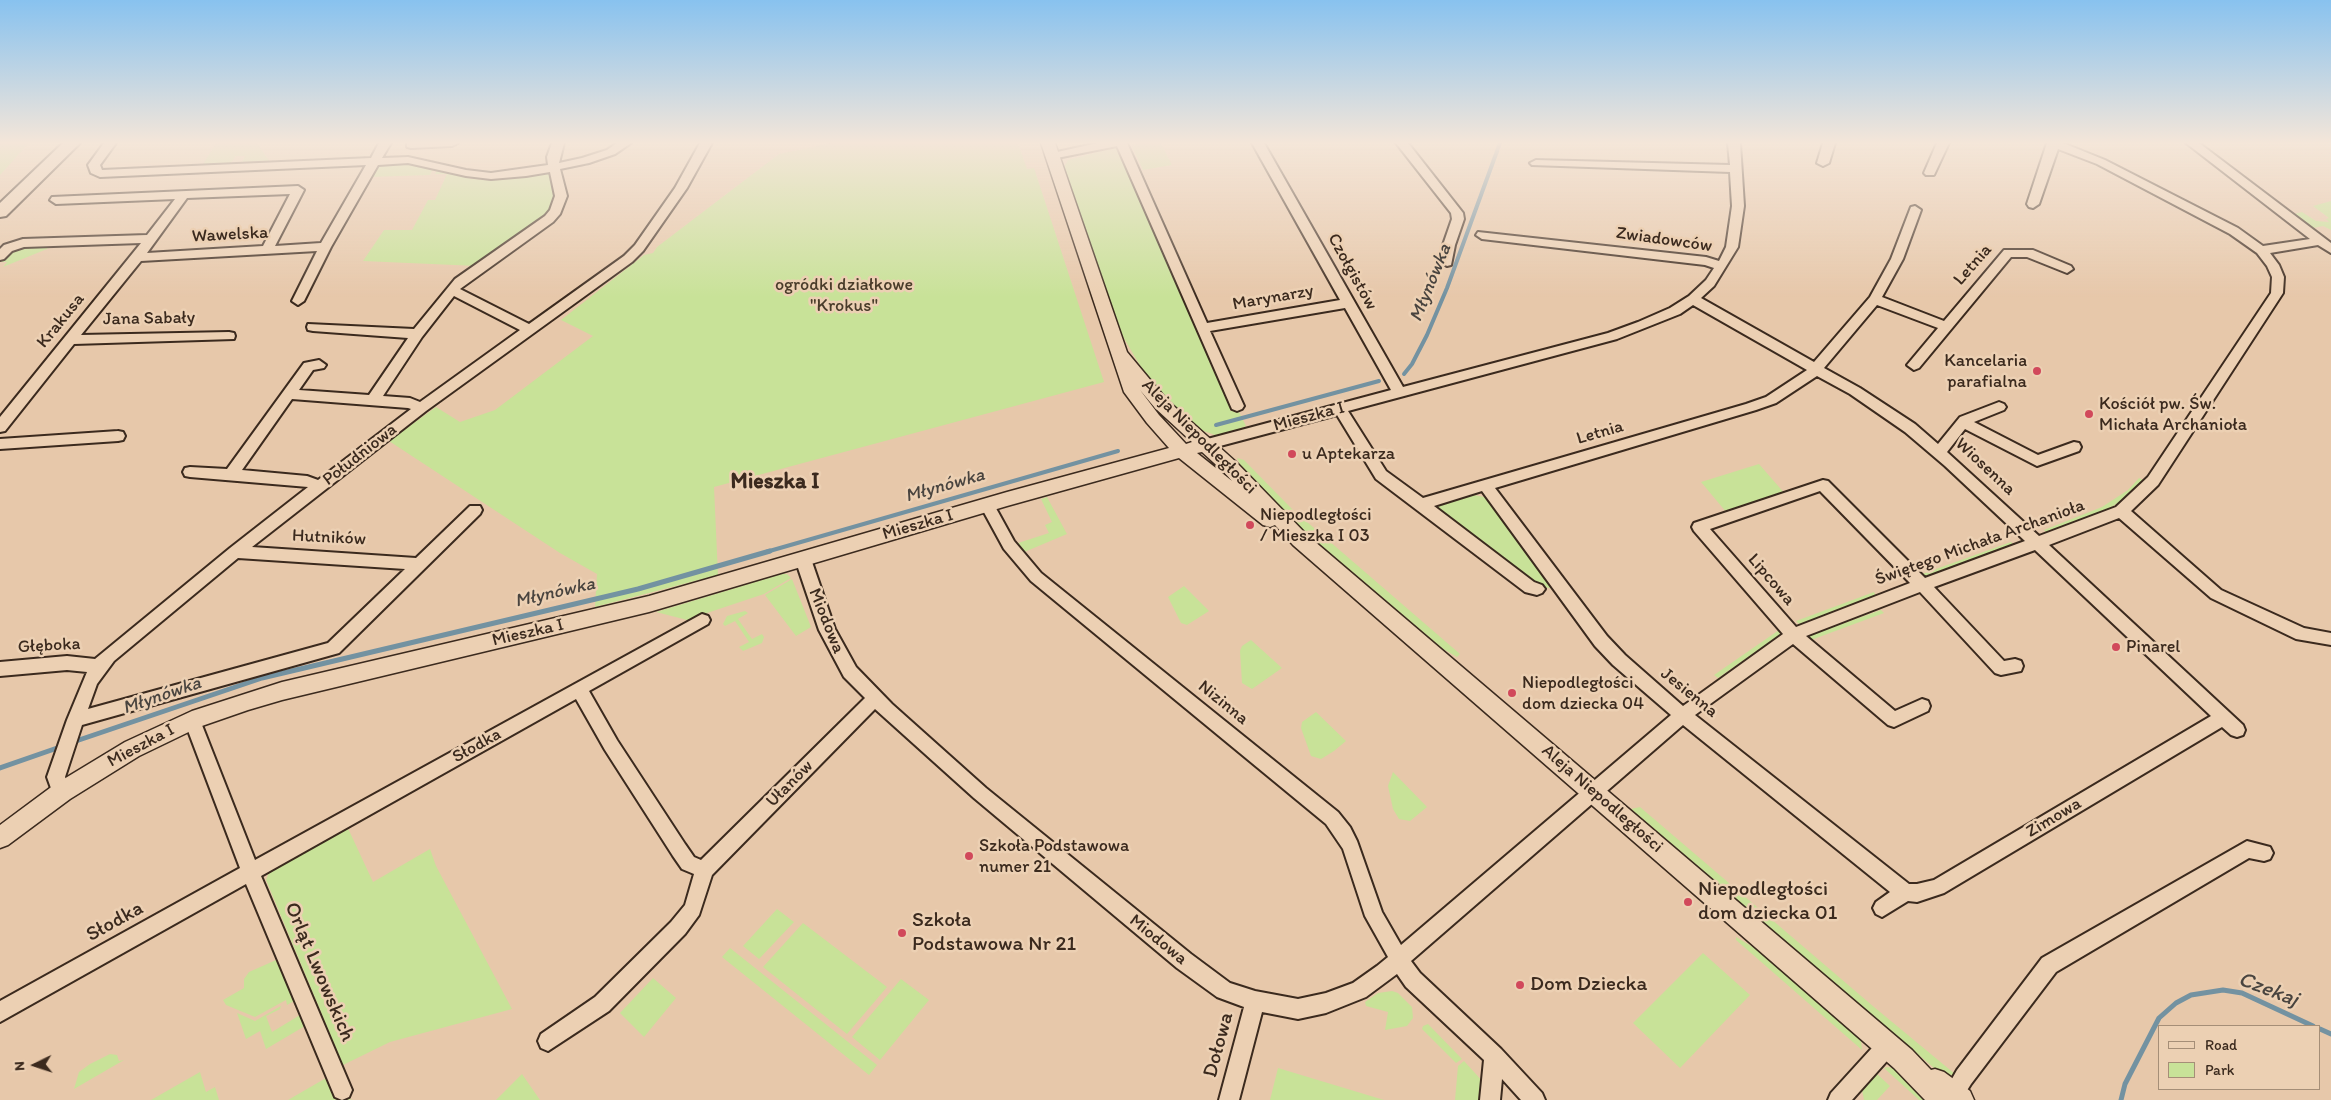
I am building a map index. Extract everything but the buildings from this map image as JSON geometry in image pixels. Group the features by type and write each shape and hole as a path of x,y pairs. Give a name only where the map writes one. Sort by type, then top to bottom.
{"main road":[{"path":"0,212 18,194"}],"street":[{"path":"56,200 177,194"},
{"name":"Krakusa","path":"0,427 137,257 184,194"},
{"path":"268,250 296,194"},
{"path":"298,301 325,247 355,194"},
{"path":"373,400 417,334 451,290 468,275 549,218 556,210 562,194"},
{"name":"Południowa","path":"62,792 56,777 61,759 90,682 99,666 134,634 236,552 421,408 628,259 676,194"},
{"name":"Aleja Niepodległości","path":"1065,194 1132,392 1152,419 1182,451 1257,511 1300,540 1895,1052 1952,1098"},
{"path":"1143,194 1237,406"},
{"name":"Czołgistów","path":"1287,194 1398,390"},
{"path":"1442,194 1457,213 1458,219 1449,246 1447,262"},
{"name":"Mieszka I","path":"0,838 62,792 132,749 192,720 282,691 637,608 987,505 1340,409 1398,390 1612,336 1670,314 1693,299 1710,284 1732,247 1736,226 1736,194"},
{"path":"2033,204 2036,194"},
{"path":"2165,194 2234,231 2261,250 2326,245"},
{"path":"2259,194 2326,245"},
{"name":"Letnia","path":"1421,504 1771,400 1816,369 1875,299 1897,259 1915,210"},
{"name":"Zwiadowców","path":"1482,235 1706,261 1722,266"},
{"path":"0,256 8,248 23,243 150,239"},
{"name":"Wawelska","path":"137,257 325,247"},
{"name":"Świętego Michała Archanioła","path":"1594,792 1684,715 1794,635 2121,511 2140,496 2153,481 2277,293 2279,284 2276,272 2261,250"},
{"name":"Letnia","path":"1914,365 2008,253 2029,253 2067,269"},
{"path":"451,290 530,330"},
{"name":"Wiosenna","path":"1693,299 1889,412 1937,451 2038,543 2237,730"},
{"path":"1875,299 1946,326"},
{"name":"Marynarzy","path":"1202,328 1349,303"},
{"path":"313,327 417,334"},
{"name":"Jana Sabały","path":"70,340 230,336"},
{"name":"Aleja Niepodległości","path":"1120,354 1161,404 1266,503 1300,540"},
{"path":"231,474 309,366 319,365"},
{"path":"290,394 410,403 421,408"},
{"path":"1937,451 1944,447 1965,420 1999,408"},
{"path":"1340,409 1381,475 1530,588 1537,590"},
{"path":"1963,422 2037,461 2074,447"},
{"path":"0,444 118,436"},
{"path":"190,472 307,481 320,486"},
{"name":"Lipcowa","path":"1922,586 1823,485 1699,527 1794,635 1894,720 1922,706"},
{"name":"Jesienna","path":"1486,486 1602,642 1619,660 1684,715 1905,892"},
{"name":"Nizinna","path":"987,505 1009,545 1036,577 1335,822 1351,847 1374,916 1413,980 1494,1056 1535,1100"},
{"path":"73,726 332,648 476,510"},
{"path":"2121,511 2216,594 2302,634 2331,639"},
{"name":"Hutników","path":"236,552 420,564"},
{"name":"Miodowa","path":"803,559 824,623 837,652 850,672 875,698 980,793 1184,961 1224,990 1255,1002 1298,1008 1326,1003 1360,990 1384,973 1398,958 1594,792"},
{"path":"1922,586 2002,668 2015,666"},
{"name":"Słodka","path":"0,1012 702,620"},
{"name":"Głęboka","path":"0,669 67,663 99,666"},
{"path":"579,689 611,745 688,864 704,870"},
{"name":"Ułanów","path":"548,1041 602,1004 678,928 693,909 704,870 875,698"},
{"name":"Zimowa","path":"1882,908 1905,892 1917,893 1938,887 2223,718"},
{"path":"192,720 252,872"},
{"path":"1952,1098 2049,965 2247,849 2264,853"},
{"name":"Orląt Lwowskich","path":"252,872 342,1090"},
{"name":"Dołowa","path":"1229,1100 1255,1002"},
{"path":"1838,1100 1895,1052"},
{"path":"1490,1100 1494,1056"}],"green space":[{"path":"438,194 559,195 549,215 477,266 363,261 384,230 412,230 428,200 435,200"},
{"name":"ogródki działkowe \"Krokus\"","path":"726,194 1043,194 1104,382 714,487 718,575 595,607 597,574 560,553 389,441 436,407 460,422 495,410 593,336 561,320 644,255 653,253 657,247"},
{"path":"1073,194 1138,194 1199,332 1211,366 1232,408 1230,411 1238,410 1246,426 1236,430 1236,432 1215,435 1198,429 1166,400 1148,379 1122,335"},
{"path":"2331,201 2331,230 2323,226 2313,228 2294,214 2302,212 2316,221 2329,222 2326,219 2329,218 2313,206"},
{"path":"50,245 47,249 3,267 7,262 0,262 18,248"},
{"path":"1237,458 1244,460 1292,509 1460,654 1457,657 1443,649 1282,512 1242,469"},
{"path":"1759,464 1786,495 1727,513 1701,482"},
{"path":"2139,478 2143,480 2128,496 2107,510 2046,532 2044,530 2102,507 2128,490"},
{"path":"1474,495 1489,498 1554,589 1539,586 1435,506"},
{"path":"1047,497 1067,534 1022,553 1015,544 1049,533 1045,525 1052,522 1041,499"},
{"path":"2011,542 2014,545 1925,577 1922,574"},
{"path":"787,574 791,578 764,594 698,616 691,621 656,612"},
{"path":"792,579 811,627 796,636 765,595"},
{"path":"1184,586 1209,611 1187,625 1181,623 1168,597"},
{"path":"1874,592 1876,596 1799,624 1796,621"},
{"path":"1881,610 1884,613 1811,640 1808,636"},
{"path":"745,611 748,613 738,619 752,639 762,634 764,637 762,643 743,651 739,647 749,642 735,621 725,626 723,624 727,616"},
{"path":"1779,630 1781,634 1718,678 1714,675"},
{"path":"1251,640 1282,668 1252,689 1242,683 1240,651 1242,646"},
{"path":"1316,712 1346,741 1321,759 1311,756 1301,728 1302,722"},
{"path":"1393,772 1427,807 1410,821 1399,819 1393,809 1388,786"},
{"path":"1640,807 1955,1074 1947,1076 1941,1074 1631,809"},
{"path":"346,824 373,882 430,849 436,866 512,1009 390,1042 343,1065 266,880 269,872 274,867"},
{"path":"777,909 794,922 759,959 743,946"},
{"path":"803,923 887,987 847,1034 763,967"},
{"path":"1736,937 1763,953 1857,1034 1861,1041 1862,1050 1736,940"},
{"path":"730,948 877,1065 869,1075 722,957"},
{"path":"1703,953 1750,995 1680,1068 1633,1023"},
{"path":"276,960 294,1001 287,1005 286,1000 255,1017 226,1005 223,1000 244,988 244,979 249,972"},
{"path":"653,978 676,998 644,1037 620,1013"},
{"path":"901,979 929,1000 880,1060 852,1037"},
{"path":"1392,991 1398,993 1412,1007 1413,1018 1407,1026 1385,1030 1388,1012 1366,1006 1365,1002 1378,993"},
{"path":"281,1006 280,1009 266,1016 272,1032 300,1015 305,1026 266,1049 260,1031 246,1039 237,1013 255,1021"},
{"path":"1428,1024 1462,1059 1456,1063 1422,1029 1423,1026"},
{"path":"110,1054 117,1055 119,1061 124,1060 74,1089 79,1072"},
{"path":"1464,1061 1485,1084 1484,1100 1455,1100 1458,1066"},
{"path":"1278,1068 1384,1100 1270,1100"},
{"path":"1884,1068 1896,1069 1930,1100 1919,1100"},
{"path":"200,1072 206,1092 215,1087 219,1100 151,1100"},
{"path":"1876,1073 1890,1086 1877,1100 1864,1100 1862,1090"},
{"path":"522,1074 540,1100 496,1100"},
{"path":"326,1078 336,1096 353,1100 288,1100"}],"waterway":[{"name":"Młynówka","path":"1404,374 1412,364 1427,335 1447,288 1481,194"},
{"name":"Młynówka","path":"1216,425 1379,381"},
{"name":"Młynówka","path":"766,552 1118,451"},
{"name":"Młynówka","path":"73,742 262,678 638,589 770,551"},
{"name":"Młynówka","path":"0,768 63,746"},
{"name":"Czekaj","path":"2121,1100 2125,1084 2159,1018 2176,1003 2191,995 2223,990 2242,993 2311,1025"},
{"name":"Czekaj","path":"2321,1029 2331,1034"}],"place":[{"name":"Kancelaria parafialna","path":"2037,371"},
{"name":"Kościół pw. Św. Michała Archanioła","path":"2089,414"},
{"name":"u Aptekarza","path":"1292,454"},
{"name":"Niepodległości / Mieszka I 03","path":"1250,525"},
{"name":"Pinarel","path":"2116,647"},
{"name":"Niepodległości dom dziecka 04","path":"1512,693"},
{"name":"Szkoła Podstawowa numer 21","path":"969,856"},
{"name":"Niepodległości dom dziecka 01","path":"1688,902"},
{"name":"Szkoła Podstawowa Nr 21","path":"902,933"},
{"name":"Dom Dziecka","path":"1520,985"}],"district":[{"name":"Mieszka I","path":"775,482"}]}
